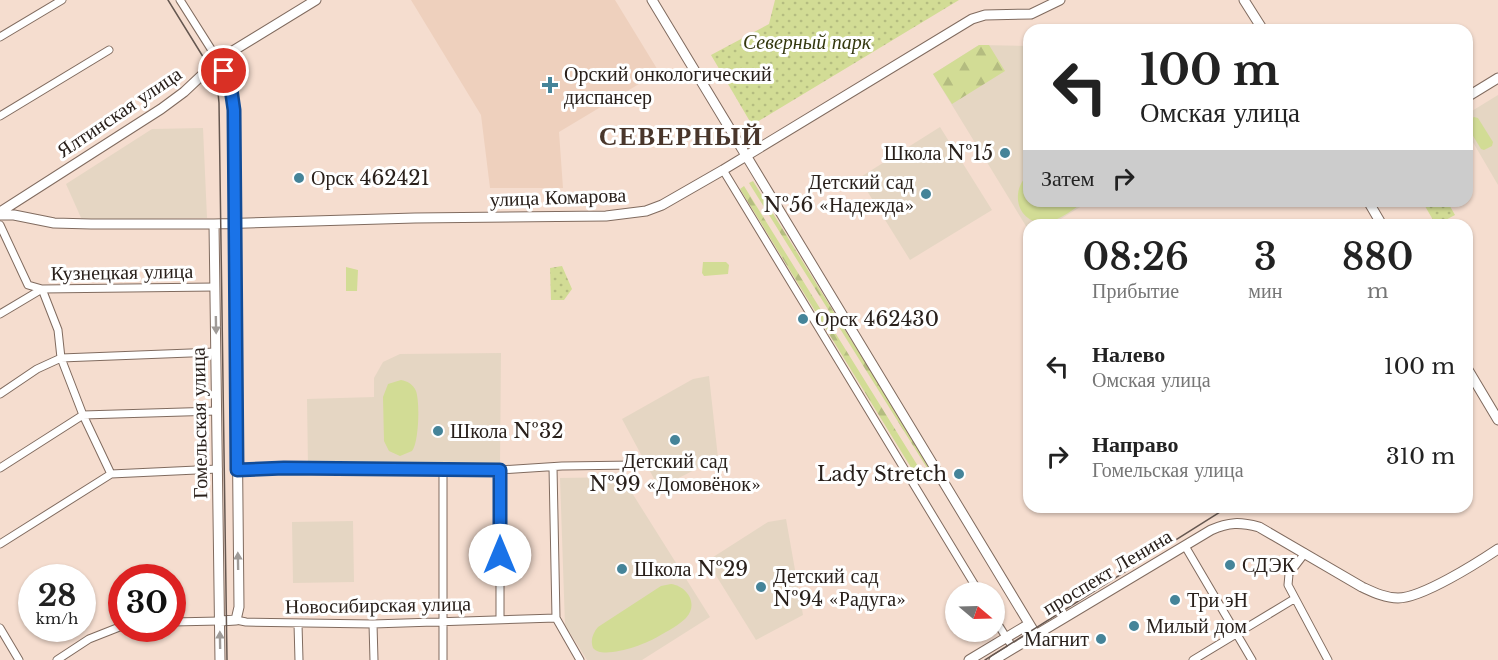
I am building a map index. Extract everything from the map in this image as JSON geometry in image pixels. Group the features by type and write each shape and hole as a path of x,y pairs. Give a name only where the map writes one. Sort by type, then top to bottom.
{"street":[{"path":"0,37 62,0"},
{"name":"Гомельская улица","path":"180,0 230,82 234,110 239,607 236,620"},
{"name":"Ялтинская улица","path":"0,213 161,109 184,92 218,60 316,0"},
{"path":"652,0 1036,634"},
{"name":"улица Комарова","path":"0,213 54,222 91,224 214,224 415,218 606,216 646,211 662,205 747,156 972,19 985,15 1031,14 1060,0"},
{"path":"1244,0 1259,24"},
{"path":"0,116 109,50"},
{"path":"1473,93 1498,78"},
{"path":"723,170 973,582"},
{"name":"Гомельская улица","path":"214,224 220,660"},
{"path":"0,225 28,285 42,289 58,330 61,358 83,415 111,474"},
{"name":"Кузнецкая улица","path":"0,314 42,289 215,287"},
{"path":"0,394 37,369 61,358 216,352"},
{"path":"1473,378 1498,420"},
{"path":"0,468 83,415 217,411"},
{"path":"237,470 284,468 500,470 635,465"},
{"path":"553,467 556,618 580,660"},
{"path":"0,544 111,474 218,469"},
{"path":"443,469 443,660"},
{"path":"500,470 500,619"},
{"name":"проспект Ленина","path":"994,660 1224,525 1245,523 1259,527 1374,592 1397,598 1422,593 1498,549"},
{"path":"1185,546 1252,660"},
{"path":"1305,553 1289,574 1288,585 1328,660"},
{"path":"1192,660 1294,599"},
{"name":"Новосибирская улица","path":"236,620 298,624 373,624 556,618"},
{"path":"186,622 236,620"},
{"path":"298,624 299,660"},
{"path":"373,624 374,660"},
{"path":"969,660 1029,624"},
{"path":"0,628 19,660"},
{"path":"57,660 89,639 108,632"},
{"path":"1006,638 1013,648"}],"shaded area":[{"name":"Орский онкологический диспансер","path":"411,0 615,0 659,72 559,132 563,188 490,188 481,115"},
{"name":"Школа №15","path":"979,45 1023,46 1023,207 1080,207 1061,219 1023,219 1023,221 933,74"},
{"path":"1498,95 1498,185 1473,142 1473,110"},
{"name":"Детский сад №56 «Надежда»","path":"940,127 992,210 910,260 859,178"},
{"path":"203,128 207,218 82,220 66,184 152,129"},
{"name":"Школа №32","path":"501,353 500,467 375,465 308,467 307,399 374,397 374,378 383,362 400,354"},
{"name":"Детский сад №99 «Домовёнок»","path":"709,376 718,458 659,488 622,419 693,379"},
{"name":"Школа №29","path":"622,477 710,617 642,660 587,660 565,625 560,478"},
{"name":"Детский сад №94 «Радуга»","path":"786,519 803,615 756,640 707,561 768,522"},
{"path":"353,521 354,582 293,583 292,522"}],"green space":[{"name":"Северный парк","path":"775,0 959,0 752,125 711,55 769,24"},
{"path":"979,45 989,45 1005,71 952,104 933,74"},
{"path":"1473,118 1478,118 1493,142 1492,146 1484,150 1473,136"},
{"path":"753,181 936,473 932,476 749,183"},
{"path":"1023,181 1023,207 1077,207 1057,219 1029,219 1019,206 1019,189"},
{"path":"744,186 926,479 921,482 915,474 740,189"},
{"path":"1426,207 1450,207 1455,215 1447,219 1432,219"},
{"path":"703,262 726,262 729,265 728,274 704,276"},
{"path":"562,266 572,289 564,300 551,300 550,268"},
{"path":"346,267 358,270 357,291 346,291"},
{"path":"401,380 410,383 415,389 418,412 417,431 412,451 400,456 389,451 384,441 383,397 388,384"},
{"path":"671,584 682,588 691,602 690,613 683,621 653,640 624,650 605,652 593,648 592,637 598,627 661,586"}],"tram line":[{"path":"168,0 217,82 219,103 227,660"},
{"path":"985,660 1218,513"}],"place":[{"name":"Орский онкологический диспансер","path":"550,85"},
{"name":"Школа №15","path":"1005,153"},
{"name":"Орск 462421","path":"299,178"},
{"name":"Детский сад №56 «Надежда»","path":"926,194"},
{"name":"Орск 462430","path":"803,319"},
{"name":"Школа №32","path":"438,431"},
{"name":"Детский сад №99 «Домовёнок»","path":"675,440"},
{"name":"Lady Stretch","path":"959,474"},
{"name":"СДЭК","path":"1230,565"},
{"name":"Школа №29","path":"622,569"},
{"name":"Детский сад №94 «Радуга»","path":"761,587"},
{"name":"Три эН","path":"1175,600"},
{"name":"Милый дом","path":"1134,626"},
{"name":"Магнит","path":"1101,639"}],"district":[{"name":"СЕВЕРНЫЙ","path":"681,136"}],"route":[{"path":"224,71 230,82 234,110 237,470 284,468 500,470 500,555"}]}
